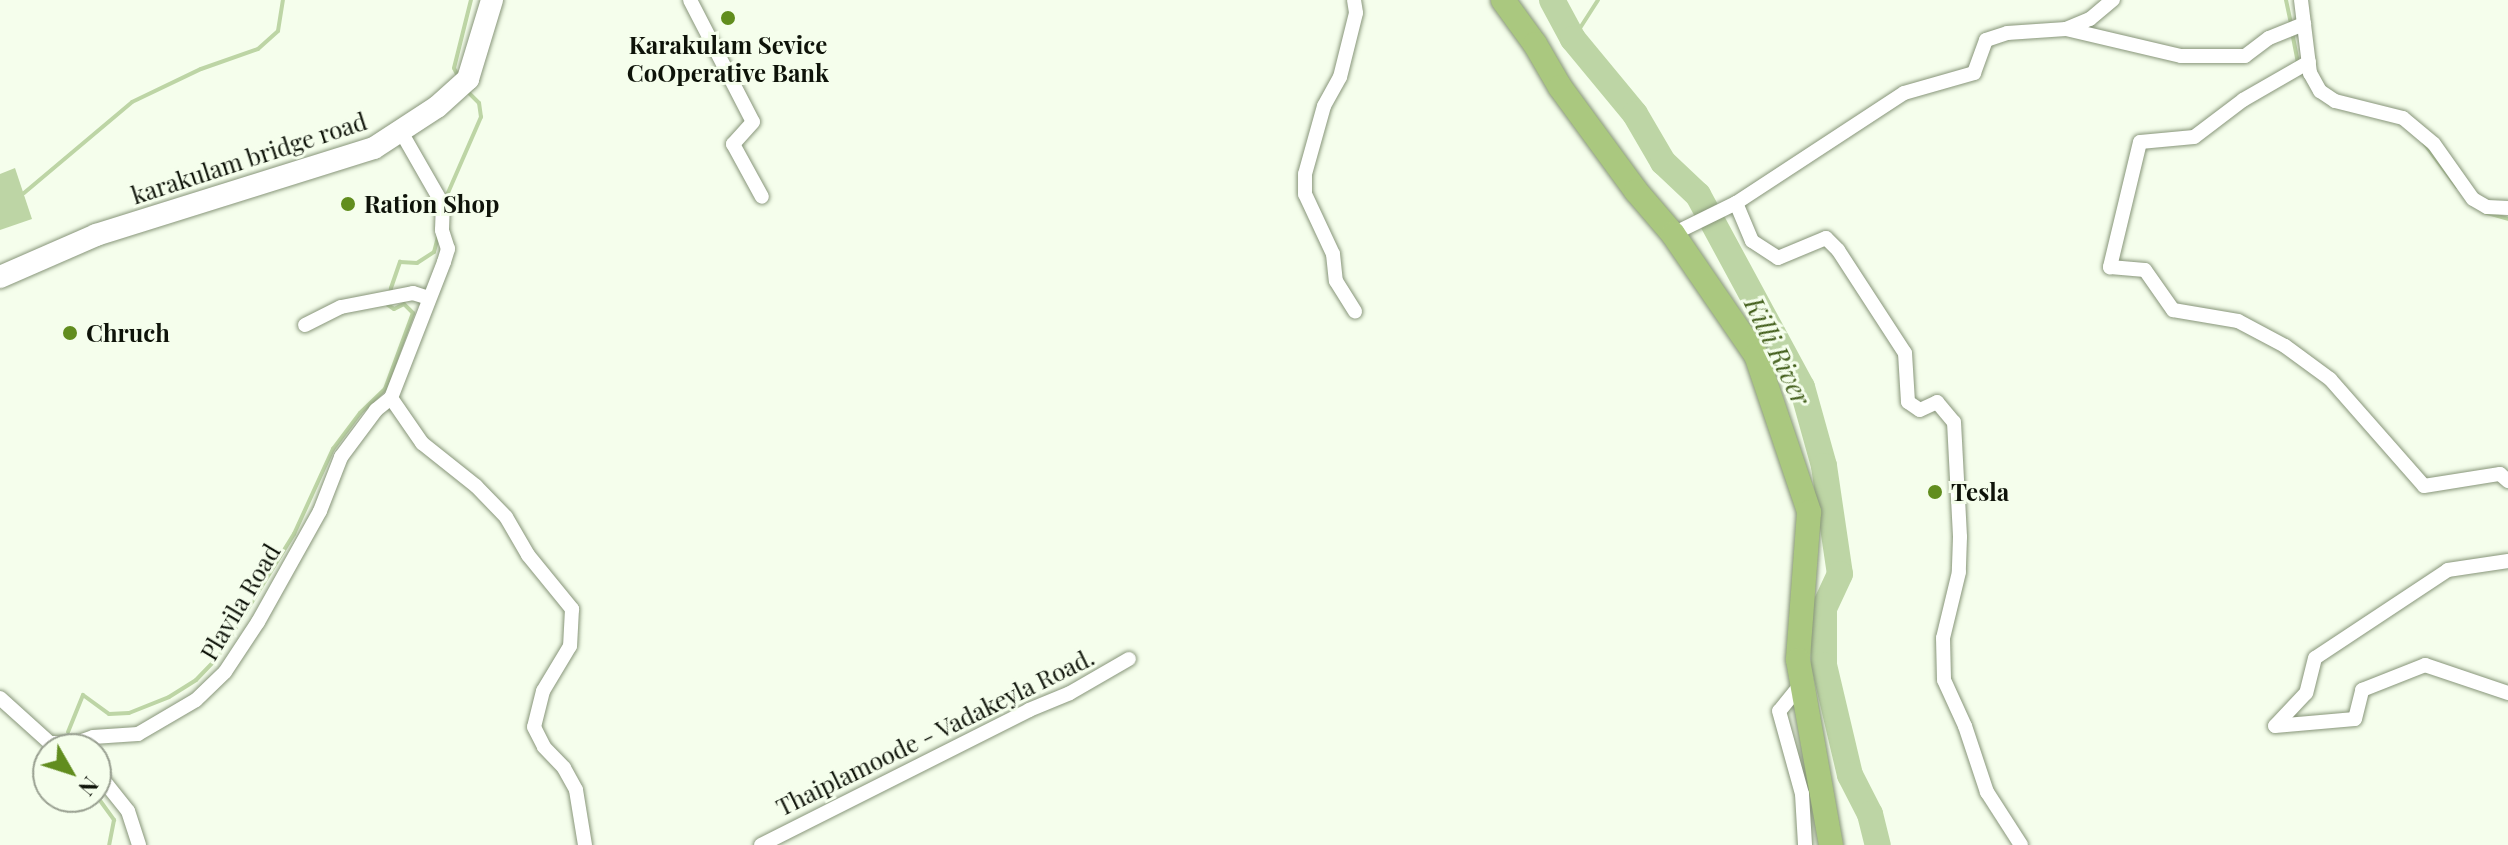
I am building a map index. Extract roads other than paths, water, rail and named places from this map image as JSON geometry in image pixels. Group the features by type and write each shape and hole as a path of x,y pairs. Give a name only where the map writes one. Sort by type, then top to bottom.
{"main road":[{"name":"karakulam bridge road","path":"0,277 96,235 374,148 463,85 492,0"},
{"path":"1503,0 1535,44 1560,87 1636,191 1673,234 1756,355 1809,512 1798,660 1831,845"}],"street":[{"path":"690,0 753,122 733,144 762,197"},
{"path":"1354,0 1356,13 1340,77 1324,106 1305,174 1305,194 1333,254 1336,281 1355,312"},
{"path":"2066,29 2090,19 2113,0"},
{"path":"2301,0 2309,62 2320,91 2335,101 2403,118 2416,125 2473,199 2487,207 2508,208"},
{"path":"1673,234 1736,203 1904,93 1974,73 1986,40 2007,33 2066,29 2181,56 2245,56 2302,24"},
{"path":"2309,62 2243,100 2194,137 2140,142 2110,267 2145,270 2173,310 2238,321 2285,346 2330,379 2424,486 2500,474 2508,481"},
{"path":"400,130 443,205 442,230 448,249 391,398 422,443 476,486 506,517 528,555 572,609 570,646 543,691 534,727 544,747 564,768 576,790 585,845"},
{"path":"1736,203 1752,241 1778,258 1826,238 1838,250 1905,353 1908,402 1920,410 1937,402 1954,422 1959,572 1943,638 1944,680 1965,726 1987,792 2021,845"},
{"path":"305,325 341,307 413,293 428,298"},
{"name":"Plavila Road","path":"112,736 138,734 196,700 225,672 258,622 320,511 341,457 376,410 391,398"},
{"path":"2508,561 2448,570 2315,658 2306,693 2275,726 2355,719 2362,690 2425,665 2508,693"},
{"name":"Thaiplamoode - Vadakeyla Road.","path":"761,845 1016,716 1070,693 1129,659"},
{"path":"1802,683 1779,711 1802,794 1805,845"},
{"name":"Plavila Road","path":"0,698 39,733"},
{"path":"112,791 128,811 139,845"}],"waterway":[{"path":"24,193 132,102 201,69 258,49 278,31 283,0"},
{"path":"459,78 454,68 471,0"},
{"name":"Killi River","path":"1552,0 1573,39 1635,114 1663,162 1698,195 1802,387 1824,466 1840,574 1824,609 1824,665 1850,775 1870,814 1878,845"},
{"path":"1573,39 1598,0"},
{"path":"2286,0 2291,23"},
{"path":"2292,32 2298,63"},
{"path":"444,202 481,117 479,103 465,89"},
{"path":"2424,143 2457,187"},
{"path":"2484,212 2508,219"},
{"path":"68,732 83,695 109,714 129,713 169,697 196,680 218,657 294,534 333,449 360,413 385,389 413,313 404,304 394,309 388,305 400,262 417,263 434,252 438,237"},
{"path":"109,813 114,820 109,845"}],"place":[{"name":"Karakulam Sevice CoOperative Bank","path":"728,18"},
{"name":"Ration Shop","path":"348,204"},
{"name":"Chruch","path":"70,333"},
{"name":"Tesla","path":"1935,492"}]}
